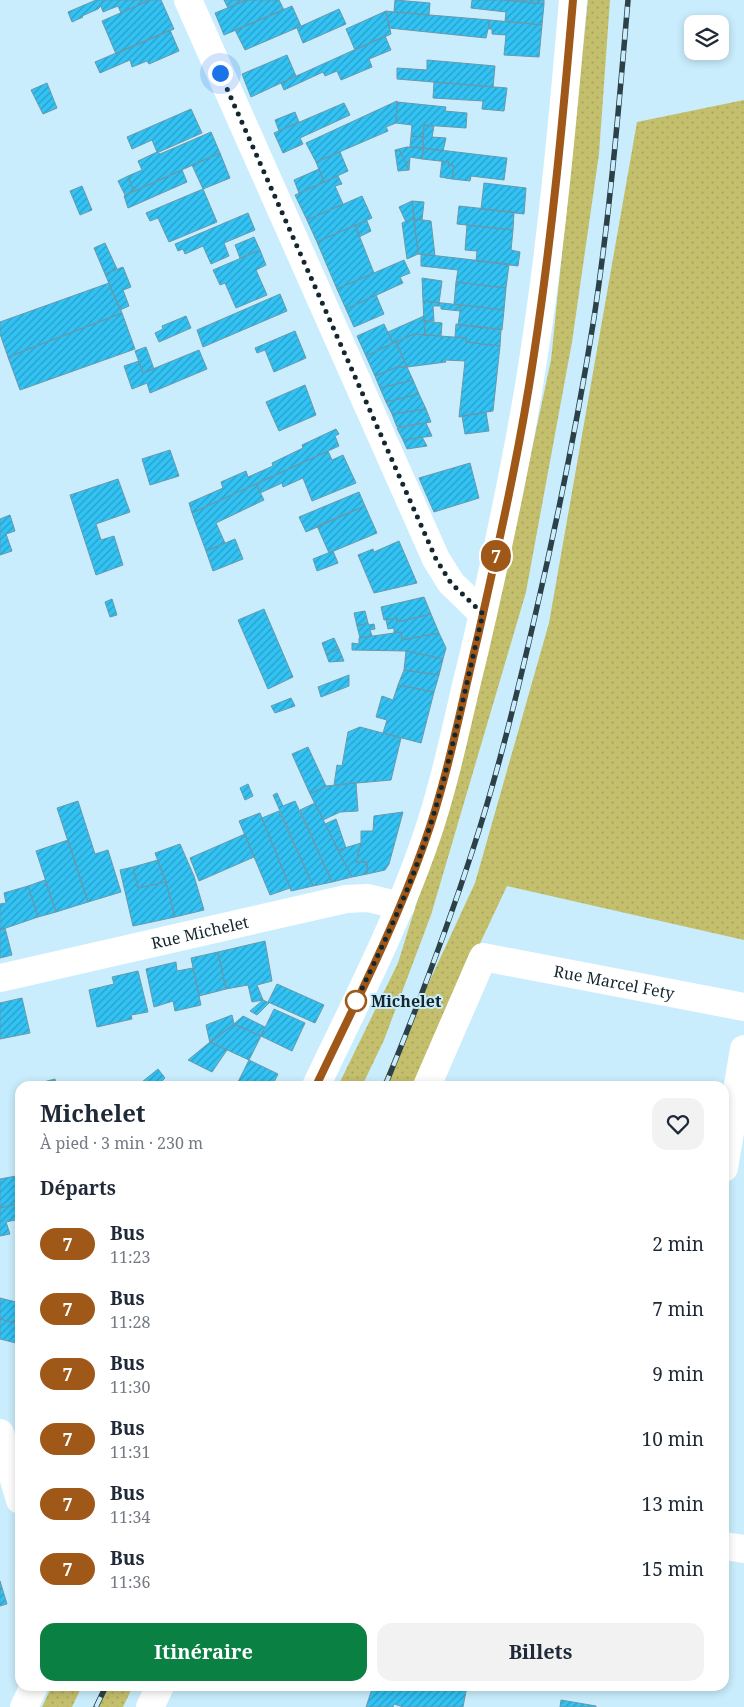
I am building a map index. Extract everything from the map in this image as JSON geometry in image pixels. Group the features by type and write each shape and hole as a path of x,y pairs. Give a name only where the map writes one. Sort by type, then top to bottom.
{"street":[{"path":"188,0 436,559 451,583 483,614"},
{"path":"318,1081 401,906 424,844 436,808 483,614 502,530 534,356 546,263 573,0"},
{"name":"Rue Michelet","path":"0,978 346,899 368,898 401,906"},
{"name":"Rue Marcel Fety","path":"429,1081 483,957 744,1006"},
{"path":"729,1138 744,1049"},
{"path":"0,1432 15,1483"},
{"path":"729,1547 744,1549"},
{"path":"24,1707 32,1691"},
{"path":"150,1707 158,1691"}],"shaded area":[{"path":"588,0 610,0 599,154 572,342 526,592 431,915 384,1040 364,1081 340,1081 398,963 454,782 499,604 551,360"},
{"path":"744,100 744,940 507,886 415,1081 383,1081 475,883 549,623 637,122"},
{"path":"50,1691 80,1691 72,1707 42,1707"},
{"path":"102,1691 131,1691 123,1707 95,1707"}],"building":[{"path":"96,0 150,0 121,13 118,6 103,12 101,6 72,22 68,12"},
{"path":"150,0 161,0 174,29 116,54 102,21"},
{"path":"224,0 247,0 228,8"},
{"path":"247,0 279,0 284,10 224,35 215,13"},
{"path":"395,0 430,3 429,15 394,12"},
{"path":"472,0 504,0 544,4 542,25 505,21 506,12 471,8"},
{"path":"504,0 544,0 544,4"},
{"path":"292,6 301,26 245,50 235,30"},
{"path":"339,9 346,24 303,43 297,28"},
{"path":"386,11 490,20 486,38 389,28"},
{"path":"386,11 391,34 355,50 346,29"},
{"path":"490,20 542,25 539,57 504,55 506,35 492,34 492,29 488,29"},
{"path":"170,30 179,51 149,64 147,61 132,67 130,60 100,73 95,62"},
{"path":"385,36 391,50 369,59 372,67 341,80 337,71 325,76 323,72 284,90 281,83"},
{"path":"287,55 296,76 251,97 242,74"},
{"path":"427,60 495,66 493,87 397,79 397,68 427,70"},
{"path":"434,82 507,88 504,111 482,109 483,101 433,98"},
{"path":"47,83 57,108 43,114 31,90"},
{"path":"397,101 396,123 386,127 388,131 316,162 306,143"},
{"path":"397,102 446,107 445,111 467,113 466,128 424,125 423,137 411,136 412,125 396,123"},
{"path":"344,103 350,115 300,138 303,144 283,153 274,133"},
{"path":"191,109 202,133 159,152 157,152 152,140 132,149 127,137"},
{"path":"295,112 299,122 279,131 275,120"},
{"path":"424,125 434,126 432,137 446,138 443,151 423,148"},
{"path":"211,132 220,153 134,191 128,176 142,170 138,161 157,152 160,154"},
{"path":"411,136 423,137 423,148 410,147"},
{"path":"407,147 423,148 422,159 410,157 409,170 399,149"},
{"path":"423,148 507,158 504,180 471,176 470,181 452,179 454,166 448,165 449,162 422,159"},
{"path":"399,149 409,170 398,171 395,150"},
{"path":"340,152 348,171 324,182 316,162"},
{"path":"220,153 230,178 203,189 192,165"},
{"path":"442,161 449,162 448,165 454,166 452,179 440,177"},
{"path":"319,169 324,182 299,193 294,180"},
{"path":"182,170 187,182 128,208 124,196"},
{"path":"128,176 134,191 125,195 118,181"},
{"path":"338,176 342,184 335,186 343,204 307,220 295,195"},
{"path":"484,183 526,188 524,214 481,209"},
{"path":"82,186 92,210 80,215 70,191"},
{"path":"203,189 217,222 169,242 158,218 150,221 146,213"},
{"path":"362,196 372,218 317,242 307,220"},
{"path":"412,201 424,202 422,220 414,219"},
{"path":"412,201 414,218 406,222 399,207"},
{"path":"459,206 514,212 513,230 457,224"},
{"path":"248,213 255,230 224,243 229,256 211,264 203,246 185,254 183,249 178,251 175,244"},
{"path":"414,218 418,254 407,259 402,223"},
{"path":"414,219 431,221 435,256 418,254"},
{"path":"367,221 371,231 359,237 355,225"},
{"path":"355,225 374,273 337,289 317,242"},
{"path":"467,225 513,230 511,250 520,252 518,266 476,261 477,251 465,250"},
{"path":"254,237 260,250 240,258 235,245"},
{"path":"105,243 117,269 105,274 94,248"},
{"path":"260,250 266,265 256,270 267,295 236,308 225,283 220,285 213,270"},
{"path":"421,254 509,264 506,288 456,282 458,270 421,266"},
{"path":"404,260 410,273 400,277 403,283 346,309 337,289"},
{"path":"123,267 131,287 123,290 129,306 120,310 105,274"},
{"path":"422,278 442,281 439,303 423,301"},
{"path":"456,282 506,288 504,310 454,304"},
{"path":"109,283 122,313 8,357 0,334 0,322"},
{"path":"280,294 287,311 203,347 197,330"},
{"path":"376,295 384,314 354,327 346,309"},
{"path":"423,301 461,305 460,311 433,306 434,321 424,321"},
{"path":"461,305 504,310 502,330 458,325"},
{"path":"122,313 135,349 20,390 8,357"},
{"path":"186,316 191,328 159,342 155,333 163,329 162,326"},
{"path":"424,316 425,335 414,334 393,343 388,332"},
{"path":"424,321 442,323 441,336 425,335"},
{"path":"384,324 393,343 366,356 357,336"},
{"path":"456,324 501,329 500,346 466,342 466,338 455,337"},
{"path":"295,331 306,358 274,372 265,350 257,353 255,348"},
{"path":"414,334 466,338 466,342 500,346 493,411 459,417 465,361 445,360 446,362 407,367 396,342"},
{"path":"396,342 407,367 397,367 375,376 366,356"},
{"path":"146,347 154,369 143,373 135,351"},
{"path":"199,350 207,369 150,393 147,383 132,389 124,366 139,361 143,373"},
{"path":"397,367 407,367 413,380 380,388 375,376"},
{"path":"413,380 419,394 386,402 380,388"},
{"path":"305,385 316,415 279,431 266,402"},
{"path":"419,394 426,409 392,414 386,402"},
{"path":"426,409 431,422 397,427 392,414"},
{"path":"486,412 489,431 465,434 462,416"},
{"path":"426,423 432,436 403,440 397,428"},
{"path":"336,429 339,434 335,436 339,446 192,513 189,503 223,488 221,482 246,471 248,477 273,466 272,463 303,448 302,445"},
{"path":"422,437 427,446 407,449 403,440"},
{"path":"170,450 179,476 150,485 142,459"},
{"path":"328,451 332,460 343,455 356,483 312,501 303,478 283,487 282,483 260,493 256,484"},
{"path":"470,463 479,498 434,512 419,478"},
{"path":"118,479 130,512 96,524 101,540 114,536 123,565 96,575 70,495"},
{"path":"256,484 264,500 216,523 225,543 206,551 192,513"},
{"path":"359,492 365,506 306,532 299,517"},
{"path":"365,506 377,533 329,553 317,526"},
{"path":"10,515 15,531 6,534 12,551 0,555 0,519"},
{"path":"235,539 243,559 213,571 206,551"},
{"path":"399,541 417,583 374,593 358,555 373,549 374,552"},
{"path":"333,551 338,563 317,571 313,559"},
{"path":"424,597 431,614 397,622 397,618 384,620 381,607"},
{"path":"112,599 117,615 110,617 105,602"},
{"path":"264,609 293,677 268,689 238,620"},
{"path":"365,611 368,623 357,626 354,613"},
{"path":"431,614 439,633 402,640 401,632 394,633 394,628 388,629 386,620 397,618 397,622"},
{"path":"368,623 369,625 374,624 375,629 370,630 372,636 360,638 357,626"},
{"path":"401,632 402,640 439,633 446,648 443,659 406,651 352,650 352,643 359,644 359,638"},
{"path":"334,638 339,649 326,654 322,643"},
{"path":"339,649 344,661 329,662 326,654"},
{"path":"406,651 443,659 439,675 404,670"},
{"path":"404,670 439,675 434,692 398,685"},
{"path":"349,675 349,686 321,697 318,687"},
{"path":"398,685 434,692 421,743 383,733 387,720 376,717 382,696 393,700"},
{"path":"291,698 295,706 275,713 271,706"},
{"path":"360,727 401,738 391,780 334,785 337,765 342,766 348,732"},
{"path":"308,747 326,786 310,794 292,754"},
{"path":"356,783 358,811 340,812 323,820 310,794 326,786"},
{"path":"248,784 253,796 245,800 240,788"},
{"path":"277,793 283,806 295,801 332,882 313,886 273,795"},
{"path":"78,801 95,854 108,850 121,892 88,902 57,808"},
{"path":"315,803 352,877 332,882 300,810"},
{"path":"279,811 313,886 291,891 262,818"},
{"path":"403,812 389,864 385,870 367,874 367,862 356,862 361,843 361,831 373,831 374,816"},
{"path":"260,813 290,888 270,895 239,821"},
{"path":"336,819 346,848 338,850 325,824"},
{"path":"245,834 254,857 199,881 190,858"},
{"path":"68,840 88,902 56,912 36,851"},
{"path":"361,843 356,862 367,862 367,874 352,877 338,850"},
{"path":"180,844 194,876 204,910 175,917 166,882 155,853"},
{"path":"158,860 166,882 138,888 133,867"},
{"path":"133,867 138,888 166,882 175,917 133,926 120,870"},
{"path":"45,880 56,912 38,917 28,886"},
{"path":"28,886 38,917 0,930 0,904 6,903 4,893"},
{"path":"5,928 12,955 0,958 0,930"},
{"path":"265,941 272,981 257,985 263,1000 252,1002 248,985 226,989 218,952"},
{"path":"218,952 226,989 199,996 191,958"},
{"path":"176,962 177,971 193,968 201,1005 175,1011 173,1001 154,1007 146,969"},
{"path":"138,971 148,1012 131,1015 132,1019 97,1027 89,990 114,984 112,977"},
{"path":"277,984 324,1005 315,1023 268,1002"},
{"path":"22,998 30,1033 0,1039 0,1003"},
{"path":"263,1000 269,1003 257,1015 250,1011"},
{"path":"274,1009 305,1023 292,1051 261,1036"},
{"path":"232,1015 234,1024 210,1043 206,1025"},
{"path":"243,1016 265,1027 261,1036 234,1024"},
{"path":"234,1024 261,1036 249,1060 210,1042"},
{"path":"210,1042 227,1050 212,1072 188,1060"},
{"path":"249,1060 278,1074 274,1081 238,1081"},
{"path":"158,1069 165,1078 162,1081 143,1081"},
{"path":"15,1176 15,1204 0,1208 0,1179"},
{"path":"15,1204 15,1220 6,1222 10,1234 0,1236 0,1208"},
{"path":"0,1298 15,1302 15,1323 0,1319"},
{"path":"0,1319 15,1323 15,1343 0,1339"},
{"path":"0,1581 7,1604 0,1606"},
{"path":"371,1691 466,1691 463,1707 403,1707 394,1704 393,1707 366,1707"},
{"path":"561,1700 596,1706 596,1707 560,1707"}],"railway":[{"path":"387,1081 442,939 491,792 521,675 560,505 588,356 600,279 618,120 628,0"},
{"path":"96,1707 104,1691"}],"bus line":[{"name":"7","path":"318,1081 401,906 424,844 445,773 483,614 502,530 534,356 545,273 573,0"}],"place":[{"name":"Michelet","path":"356,1001"}],"route":[{"path":"220,73 436,559 451,583 466,600 483,614 436,808 401,906 356,1001"}]}
